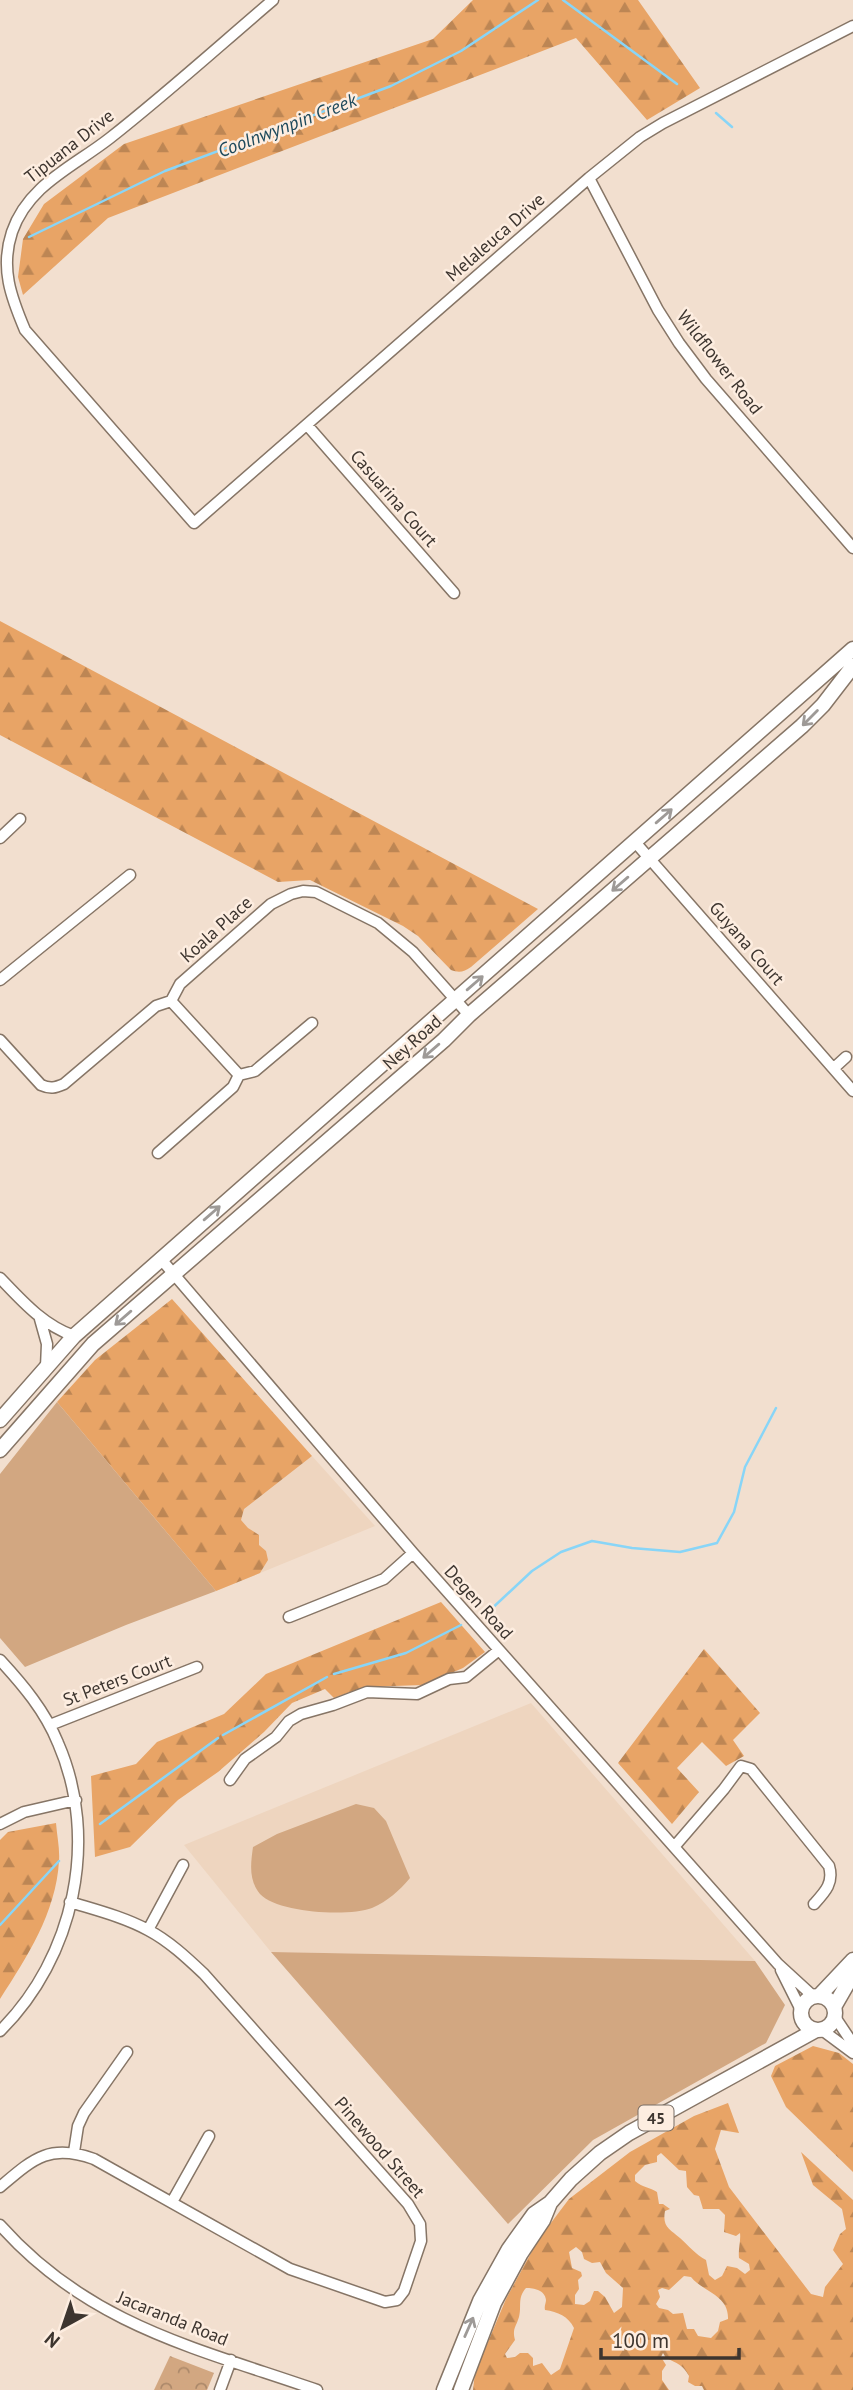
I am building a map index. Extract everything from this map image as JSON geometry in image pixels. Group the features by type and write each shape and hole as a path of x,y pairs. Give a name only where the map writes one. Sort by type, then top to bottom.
{"main road":[{"name":"Ney Road","path":"0,1420 74,1336 160,1258 853,649"},
{"name":"Ney Road","path":"0,1450 93,1344 802,726 823,705 853,666"},
{"name":"45","path":"775,2052 794,2033 805,2001 816,1996 853,1960"},
{"name":"45","path":"444,2390 475,2312 499,2267 534,2214 550,2203 571,2179 600,2153 629,2133 775,2052 830,2025 853,1974"},
{"path":"816,1996 828,1999 834,2012"},
{"path":"801,2014 807,2026 819,2030"},
{"name":"45","path":"461,2390 494,2302 543,2220 550,2203"}],"street":[{"name":"Tipuana Drive","path":"194,523 25,330 11,295 6,254 12,231 30,199 49,180 109,139 273,0"},
{"name":"Melaleuca Drive","path":"194,523 589,178 640,137 853,26"},
{"name":"Wildflower Road","path":"589,178 678,343 853,548"},
{"name":"Casuarina Court","path":"307,425 454,593"},
{"path":"0,838 20,819"},
{"name":"Guyana Court","path":"635,842 853,1091"},
{"path":"0,980 130,875"},
{"name":"Koala Place","path":"0,1040 41,1085 56,1088 156,1006 172,1001 180,984 271,904 303,891 316,892 378,923 413,952 469,1015"},
{"path":"172,1001 239,1075"},
{"path":"158,1153 233,1087 239,1075 255,1071 312,1023"},
{"path":"834,1068 846,1057"},
{"name":"Degen Road","path":"160,1258 413,1553 778,1964 816,1996"},
{"path":"0,1278 40,1317 60,1331 74,1336"},
{"path":"40,1317 47,1344 46,1367"},
{"path":"289,1617 384,1579 413,1553"},
{"path":"230,1780 245,1759 276,1737 289,1721 301,1714 367,1692 416,1694 449,1679 466,1677 499,1650"},
{"path":"0,1660 50,1725 69,1769 79,1823 77,1872 64,1931 41,1981 0,2031"},
{"name":"St Peters Court","path":"50,1725 197,1667"},
{"path":"674,1846 724,1789 736,1770 746,1766 829,1866 830,1884 814,1903"},
{"path":"0,1824 24,1812 76,1800"},
{"path":"148,1930 183,1865"},
{"name":"Pinewood Street","path":"70,1902 148,1930 177,1950 204,1974 408,2204 420,2224 421,2241 404,2291 397,2300 385,2302 290,2269 94,2159 74,2152"},
{"name":"Degen Road","path":"778,1964 801,2014"},
{"path":"834,2012 853,2044"},
{"path":"819,2030 853,2053"},
{"path":"0,2187 28,2163 50,2153 74,2152 78,2126 127,2052"},
{"path":"172,2202 209,2136"},
{"name":"Jacaranda Road","path":"0,2225 36,2263 97,2306 173,2341 317,2390"},
{"path":"220,2390 231,2360"}],"shaded area":[{"path":"312,1456 375,1526 216,1591 171,1537"},
{"path":"531,1703 755,1961 271,1952 184,1845"}],"green space":[{"path":"473,0 638,0 700,88 647,120 576,38 108,218 23,295 18,277 23,239 44,204 124,144 433,39"},
{"path":"0,621 538,909 471,967 461,972 454,971 418,936 403,926 310,880 278,882 0,735"},
{"path":"172,1299 312,1456 244,1509 241,1520 259,1535 259,1545 266,1551 268,1560 260,1573 216,1591 57,1402 95,1360"},
{"path":"57,1402 216,1591 25,1667 0,1638 0,1474"},
{"path":"441,1602 485,1652 463,1668 423,1685 364,1687 334,1698 325,1689 292,1703 264,1732 218,1772 178,1800 130,1847 95,1857 91,1776 136,1764 157,1742 224,1714 266,1674"},
{"path":"704,1649 760,1713 733,1740 744,1756 726,1766 702,1742 677,1768 699,1792 672,1824 618,1763"},
{"path":"356,1804 374,1808 386,1821 410,1878 397,1891 372,1908 331,1913 282,1905 260,1894 252,1877 253,1847 277,1834"},
{"path":"56,1823 59,1861 52,1899 30,1951 0,1999 0,1840 8,1832"},
{"path":"271,1952 755,1961 785,2005 766,2043 593,2140 508,2224"},
{"path":"813,2046 839,2053 853,2064 853,2172 786,2107 771,2076 775,2066"},
{"path":"728,2103 739,2133 721,2130 715,2149 729,2187 811,2294 823,2297 825,2287 843,2264 833,2250 840,2234 846,2229 842,2209 813,2185 801,2152 853,2200 853,2390 704,2390 702,2386 688,2382 689,2376 684,2369 666,2358 663,2353 661,2357 666,2365 662,2371 662,2380 669,2390 473,2390 475,2373 506,2299 538,2240 569,2199 630,2152 694,2116","holes":["661,2153 679,2170 686,2171 687,2187 694,2195 699,2196 703,2209 719,2209 725,2215 724,2232 736,2236 740,2233 739,2258 749,2264 750,2270 745,2274 737,2268 727,2266 722,2276 715,2280 709,2275 706,2260 668,2227 665,2211 670,2209 659,2204 657,2192 635,2181 635,2175 645,2165 657,2162 657,2156","576,2247 582,2252 584,2259 592,2263 600,2262 606,2273 623,2288 622,2307 614,2313 605,2297 598,2291 594,2291 590,2301 584,2305 575,2304 575,2295 579,2289 578,2280 582,2276 581,2272 572,2268 569,2252","684,2276 691,2277 720,2299 728,2319 720,2322 718,2331 711,2338 698,2336 694,2329 687,2329 683,2313 673,2314 656,2304 660,2297 658,2290 669,2290","526,2288 541,2292 546,2300 545,2310 562,2315 574,2328 560,2369 551,2375 542,2363 533,2366 533,2358 528,2353 507,2358 505,2354 515,2340 514,2331"]},
{"path":"170,2356 214,2373 207,2390 154,2390"}],"waterway":[{"name":"Coolnwynpin Creek","path":"29,237 165,171 391,86 461,51 538,0"},
{"path":"563,0 677,84"},
{"path":"716,113 732,127"},
{"name":"Coolnwynpin Creek","path":"486,1614 532,1571 561,1552 592,1541 680,1552 717,1543 734,1512 745,1467 776,1408"},
{"name":"Coolnwynpin Creek","path":"334,1674 406,1653 461,1625"},
{"name":"Coolnwynpin Creek","path":"223,1735 327,1677"},
{"name":"Coolnwynpin Creek","path":"100,1824 218,1738"},
{"name":"Coolnwynpin Creek","path":"0,1925 59,1861"}]}
